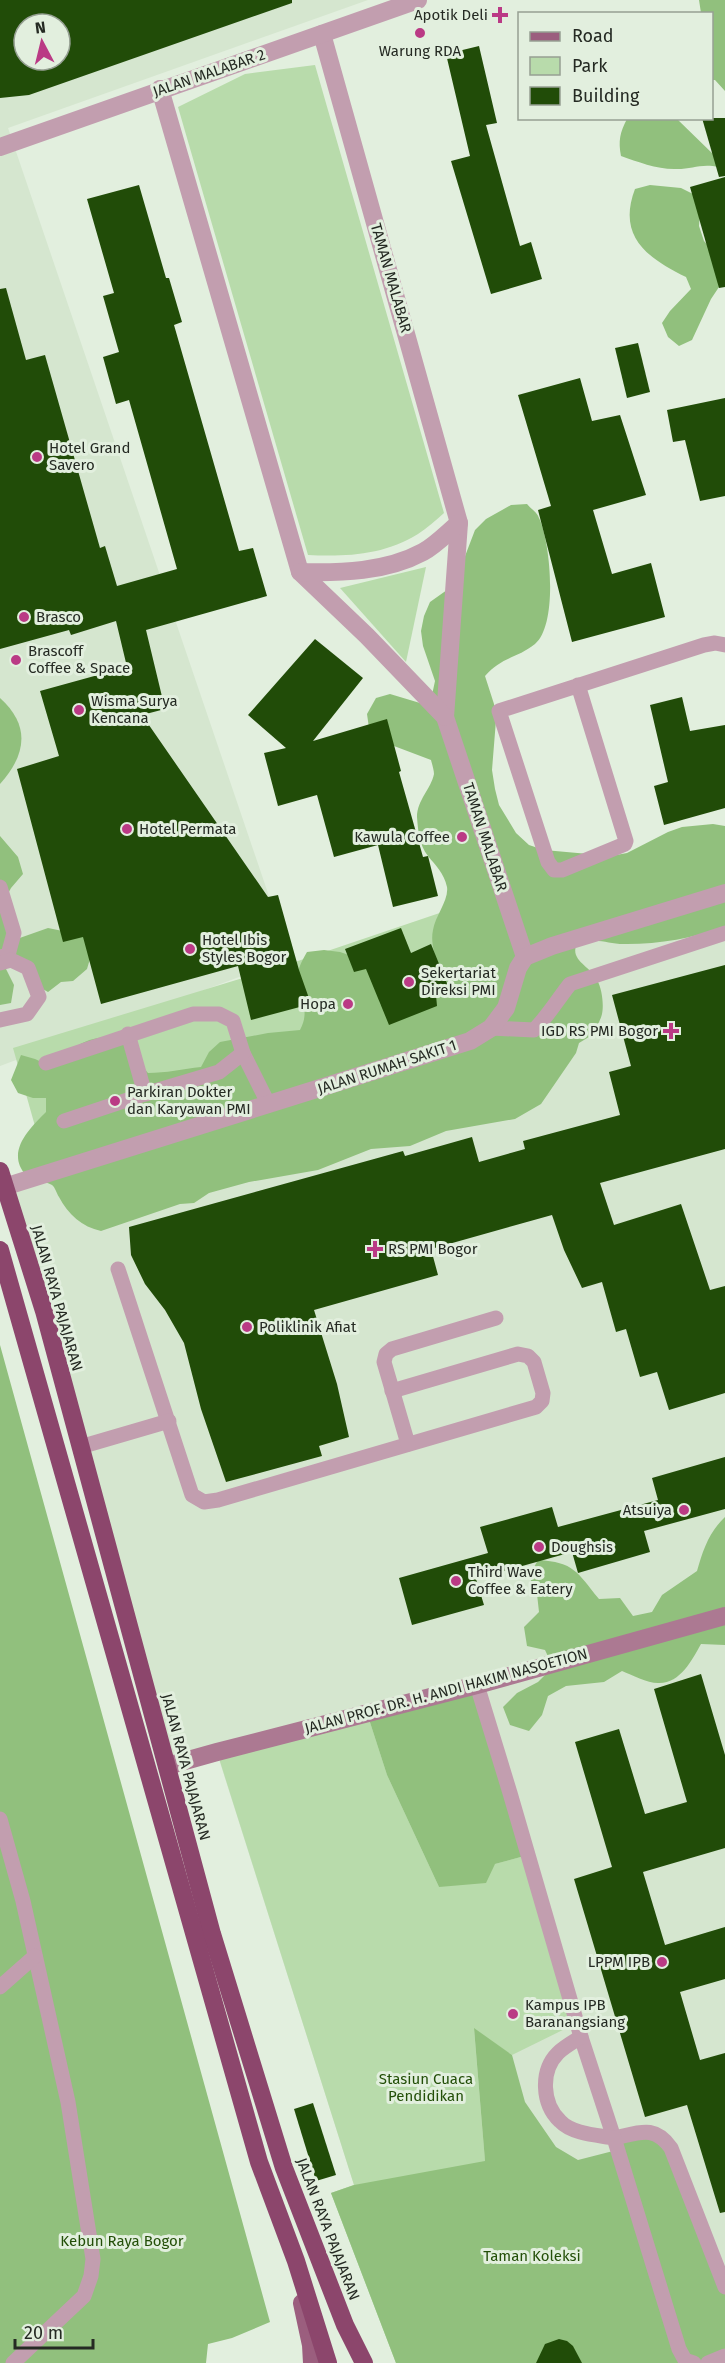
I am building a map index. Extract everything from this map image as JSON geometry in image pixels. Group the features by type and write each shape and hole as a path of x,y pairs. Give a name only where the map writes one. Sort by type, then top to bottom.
{"highway":[{"name":"JALAN RAYA PAJAJARAN","path":"2,1179 45,1311 212,1934 284,2168 345,2325 364,2363"},
{"path":"0,1251 259,2162 296,2261 328,2363"},
{"path":"284,2168 288,2243"}],"main road":[{"path":"288,2243 311,2345 312,2363"}],"street":[{"name":"JALAN MALABAR 2","path":"0,147 418,0"},
{"name":"TAMAN MALABAR","path":"322,34 459,523 445,717 525,957"},
{"path":"160,89 300,572 339,573 387,566 424,552 459,523"},
{"name":"TAMAN MALABAR","path":"300,572 367,636 445,717"},
{"path":"525,957 552,946 725,893"},
{"name":"JALAN RUMAH SAKIT 1","path":"2,1179 269,1105 470,1041 491,1028 506,1008 518,968 525,957"},
{"name":"JALAN PROF. DR. H. ANDI HAKIM NASOETION","path":"167,1766 477,1685 725,1616"}],"lane":[{"path":"578,685 626,841 625,844 562,870 554,870 548,862 499,711 578,685 704,645 716,643 725,645"},
{"path":"0,887 14,933 8,955 0,957"},
{"path":"491,1028 534,1030 548,1016 570,984 725,933"},
{"path":"0,963 11,960 28,968 39,997 27,1014 0,1020"},
{"path":"46,1063 193,1014 219,1014 233,1021 243,1053 269,1105"},
{"path":"128,1034 145,1094"},
{"path":"64,1121 219,1072 243,1053"},
{"path":"118,1269 192,1495 204,1502 218,1500 536,1407 542,1401 543,1394 534,1362 528,1356 518,1354 392,1391"},
{"path":"408,1444 384,1362 386,1354 392,1349 496,1318"},
{"path":"80,1447 169,1421"},
{"path":"477,1685 581,2037 679,2349 685,2360 694,2363"},
{"path":"0,1819 23,1901 68,2102 93,2259 91,2276 84,2296 13,2363"},
{"path":"0,1987 35,1956"},
{"path":"581,2037 558,2053 549,2065 544,2081 549,2104 561,2123 583,2133 614,2138 647,2131 654,2132 668,2143 725,2287"},
{"path":"708,2363 725,2356"}],"shaded area":[{"path":"0,0 368,0 8,128 290,958 0,1066"},
{"path":"725,894 725,2363 396,2363 331,2193 354,2185 217,1753 167,1766 4,1187 518,968"}],"green space":[{"path":"699,0 725,0 725,91 713,80 713,12 701,12"},
{"path":"315,65 444,513 421,532 405,541 378,550 336,556 308,555 178,107 245,74"},
{"path":"627,120 678,120 715,156 719,167 670,169 621,156 620,137"},
{"path":"650,185 681,188 697,196 700,211 699,226 704,241 714,252 719,287 692,340 679,346 668,337 662,323 691,289 686,277 659,262 639,243 630,220 630,205 635,189"},
{"path":"527,504 538,516 547,546 550,602 542,634 535,644 503,661 485,676 494,704 496,720 492,770 499,805 516,833 529,845 544,850 611,856 627,853 682,827 713,824 725,826 725,927 664,942 620,944 590,941 576,946 576,956 599,983 603,1010 597,1032 579,1043 576,1053 541,1104 515,1119 446,1131 410,1146 371,1149 318,1170 249,1182 209,1193 194,1203 180,1204 101,1231 82,1223 67,1209 53,1186 29,1177 20,1166 18,1158 22,1141 46,1112 46,1098 33,1098 18,1093 11,1080 21,1055 50,1066 80,1044 96,1038 117,1037 148,1073 201,1067 209,1052 220,1042 300,1030 305,1011 298,975 307,952 324,950 355,957 375,974 380,1004 392,1013 439,970 432,935 446,897 447,887 442,874 423,847 417,817 419,805 434,774 431,760 394,746 369,728 367,714 376,698 390,694 420,703 432,695 435,681 423,646 421,631 430,602 454,585 475,530 486,519 511,505"},
{"path":"426,567 406,662 340,588"},
{"path":"0,698 17,719 21,741 15,762 0,784"},
{"path":"0,836 18,857 23,874 11,888 2,905 14,940 48,928 102,939 92,952 87,969 73,981 61,982 48,992 34,984 18,957 6,969 14,985 11,1003 0,1005"},
{"path":"478,900 500,988 42,1151 13,1048 295,962"},
{"name":"Kebun Raya Bogor","path":"0,1345 270,2322 232,2338 208,2344 206,2363 0,2363"},
{"path":"725,1517 725,1645 701,1644 684,1670 673,1680 666,1682 649,1682 622,1671 604,1682 566,1686 548,1696 542,1715 529,1731 510,1725 503,1707 517,1693 538,1682 553,1667 545,1650 527,1646 524,1627 539,1612 537,1594 529,1576 538,1560 560,1563 574,1570 599,1599 620,1598 633,1616 652,1612 662,1595 697,1571 707,1542"},
{"path":"477,1685 528,1855 495,1864 486,1883 439,1887 387,1775 367,1713"},
{"name":"Stasiun Cuaca Pendidikan","path":"367,1713 387,1775 439,1887 495,1864 528,1855 577,2023 512,2055 474,2029 485,2161 396,2363 331,2193 354,2185 217,1752"},
{"name":"Taman Koleksi","path":"474,2028 512,2055 525,2102 556,2147 578,2160 617,2150 614,2138 664,2138 725,2287 725,2358 713,2363 396,2363 331,2193 354,2185 485,2161"}],"building":[{"path":"0,0 292,0 292,3 29,95 0,98"},
{"path":"479,46 497,123 486,125 520,246 531,242 542,279 491,294 451,161 470,156 446,54"},
{"path":"725,118 725,176 719,177 703,120"},
{"path":"725,177 725,287 719,288 690,187"},
{"path":"139,185 166,278 169,278 182,322 174,325 239,551 253,548 267,596 146,630 165,709 142,715 268,897 278,895 311,1004 251,1020 238,966 101,1004 83,937 63,942 17,769 59,756 40,691 127,667 116,621 71,635 69,630 0,649 0,289 6,288 26,360 45,355 100,548 105,546 117,586 177,569 129,400 116,404 103,357 119,352 103,296 114,293 87,199"},
{"path":"638,343 650,392 627,398 615,348"},
{"path":"580,378 592,421 620,415 646,495 593,510 612,574 651,563 665,617 572,642 538,510 551,506 518,395"},
{"path":"725,398 725,496 700,501 685,440 673,442 667,410"},
{"path":"315,639 363,678 313,741 387,719 423,857 428,856 438,896 393,907 378,845 334,857 317,795 278,806 264,753 286,748 248,715"},
{"path":"682,697 690,731 725,725 725,808 664,825 654,786 668,782 650,705"},
{"name":"Sekertariat Direksi PMI","path":"401,928 411,953 431,944 450,991 436,995 437,1006 389,1025 366,969 354,972 345,949"},
{"path":"725,965 725,1149 600,1183 614,1225 681,1204 710,1290 725,1286 725,1393 669,1410 657,1372 640,1377 626,1329 616,1332 602,1282 582,1288 564,1250 552,1215 431,1249 438,1275 314,1310 337,1384 349,1437 319,1446 322,1456 226,1482 201,1409 184,1343 165,1310 145,1284 131,1255 129,1227 403,1151 405,1156 472,1137 479,1162 525,1149 523,1141 620,1115 609,1072 631,1066 612,995"},
{"path":"725,1457 725,1509 644,1531 650,1552 578,1573 572,1552 476,1579 484,1605 412,1625 399,1578 488,1553 480,1527 552,1507 558,1527 658,1500 652,1478"},
{"name":"LPPM IPB","path":"701,1674 725,1755 725,1848 643,1872 665,1945 725,1927 725,1979 680,1992 700,2060 725,2053 725,2212 720,2213 687,2105 645,2117 574,1879 612,1867 575,1742 619,1729 645,1814 687,1802 654,1689"},
{"path":"313,2103 336,2175 316,2181 294,2109"},
{"path":"559,2339 573,2346 582,2363 536,2363 545,2344"}],"place":[{"name":"Apotik Deli","path":"500,15"},
{"name":"Warung RDA","path":"420,33"},
{"name":"Hotel Grand Savero","path":"37,457"},
{"name":"Brasco","path":"24,617"},
{"name":"Brascoff Coffee & Space","path":"16,660"},
{"name":"Wisma Surya Kencana","path":"79,710"},
{"name":"Hotel Permata","path":"127,829"},
{"name":"Kawula Coffee","path":"462,837"},
{"name":"Hotel Ibis Styles Bogor","path":"190,949"},
{"name":"Sekertariat Direksi PMI","path":"409,982"},
{"name":"Hopa","path":"348,1004"},
{"name":"IGD RS PMI Bogor","path":"671,1031"},
{"name":"Parkiran Dokter dan Karyawan PMI","path":"115,1101"},
{"name":"RS PMI Bogor","path":"375,1249"},
{"name":"Poliklinik Afiat","path":"247,1327"},
{"name":"Atsuiya","path":"684,1510"},
{"name":"Doughsis","path":"539,1547"},
{"name":"Third Wave Coffee & Eatery","path":"456,1581"},
{"name":"LPPM IPB","path":"662,1962"},
{"name":"Kampus IPB Baranangsiang","path":"513,2014"}]}
